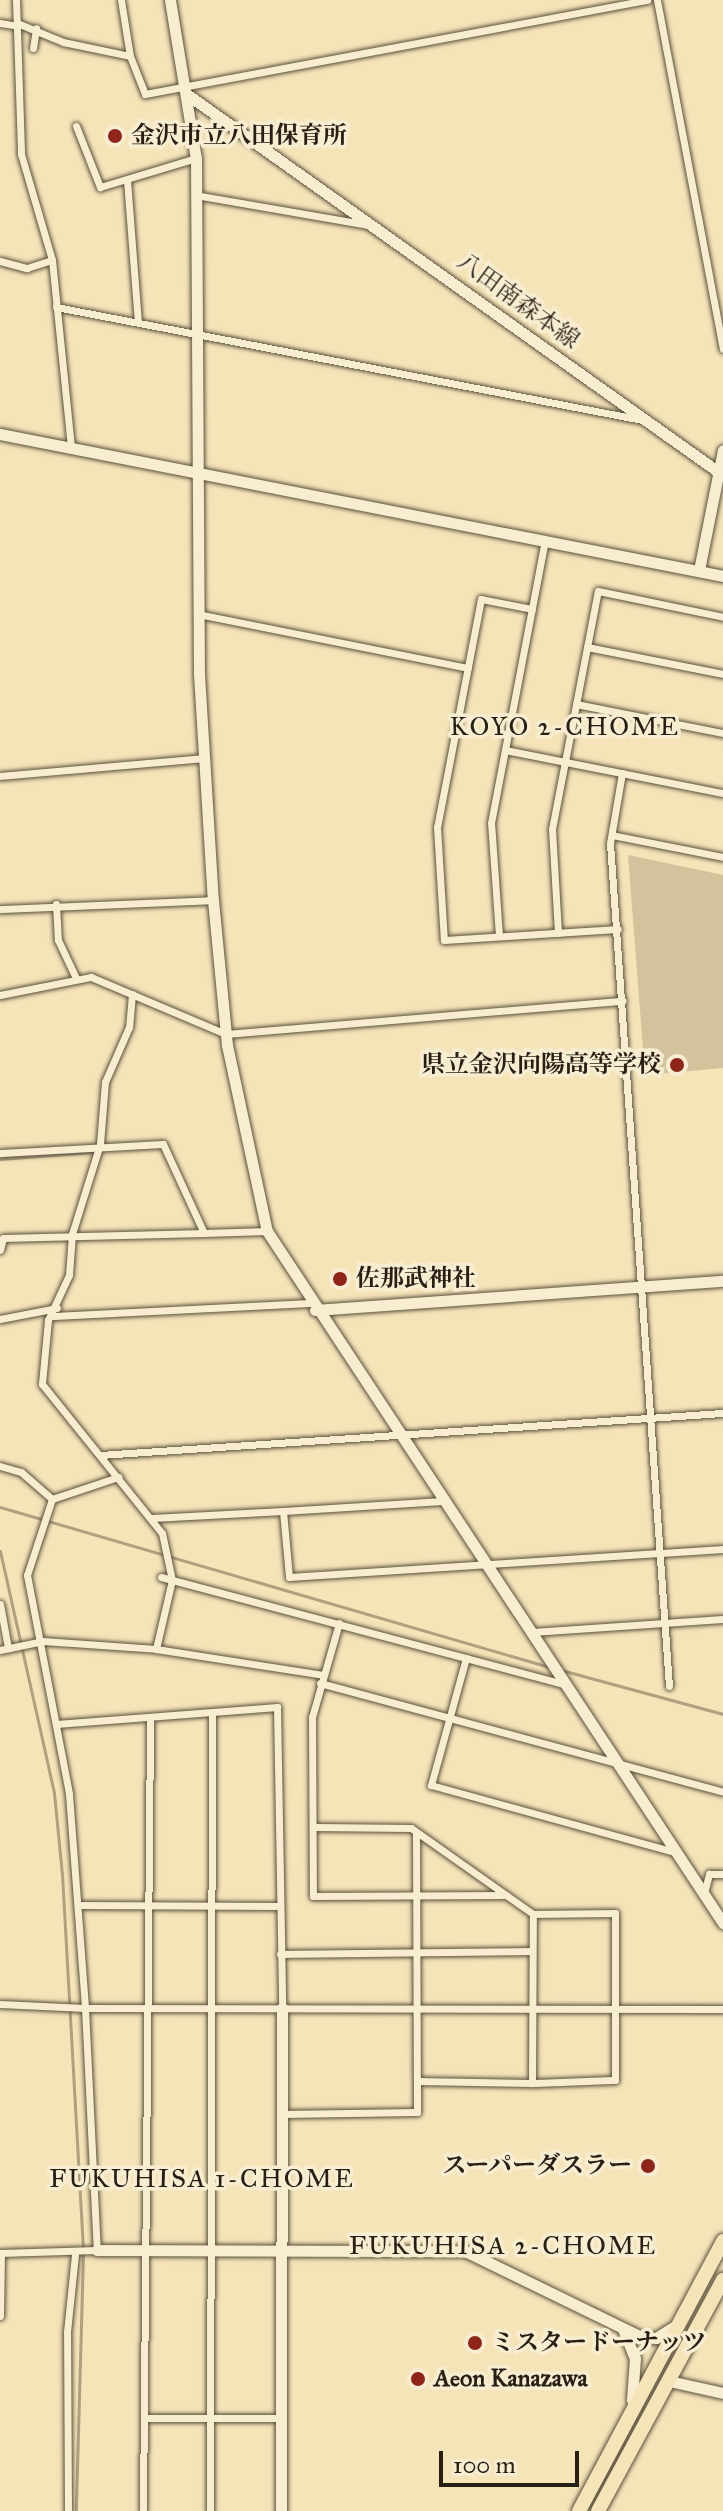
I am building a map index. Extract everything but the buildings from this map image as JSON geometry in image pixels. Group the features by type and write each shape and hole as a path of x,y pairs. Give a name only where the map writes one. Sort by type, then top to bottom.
{"highway":[{"path":"581,2506 723,2241"},
{"path":"598,2511 723,2280"}],"street":[{"path":"16,0 14,24 21,154 52,260 71,448"},
{"path":"121,0 130,56 145,94 188,89 647,0"},
{"path":"170,0 188,89 196,158 194,333 198,614 213,900 226,1034 267,1231 312,1307 723,1923"},
{"path":"657,0 723,349"},
{"path":"0,23 36,28 63,42 130,56"},
{"path":"33,48 36,28"},
{"name":"八田南森本線","path":"188,89 720,473"},
{"path":"76,126 94,183 127,180 196,158"},
{"path":"127,180 138,322"},
{"path":"195,195 372,223"},
{"path":"0,261 27,268 52,260"},
{"path":"56,307 648,421"},
{"path":"0,434 723,576"},
{"path":"699,570 723,450"},
{"path":"499,936 491,823 545,540"},
{"path":"558,933 552,829 598,591 723,617"},
{"path":"532,609 481,599 437,827 444,940 618,929"},
{"path":"198,614 468,668"},
{"path":"587,647 723,674"},
{"path":"576,704 723,733"},
{"path":"505,750 723,793"},
{"path":"0,776 204,758"},
{"path":"622,773 612,835 669,1686"},
{"path":"612,835 723,857"},
{"path":"0,909 56,904 213,900"},
{"path":"56,904 58,940 76,978"},
{"path":"0,995 76,978 132,994 226,1034 623,1001"},
{"path":"132,994 129,1027 105,1082 100,1144 72,1234 42,1384 152,1518 165,1545 172,1578 156,1649"},
{"path":"0,1153 100,1144 163,1144 204,1233"},
{"path":"0,1250 3,1238 267,1231"},
{"path":"0,1319 56,1312 312,1307 723,1281"},
{"path":"100,1455 723,1413"},
{"path":"0,1466 21,1472 51,1501"},
{"path":"94,2250 82,2008 81,1905 56,1724 27,1575 34,1541 51,1501 118,1477"},
{"path":"152,1518 442,1501"},
{"path":"283,1511 289,1577 723,1549"},
{"path":"161,1577 562,1682"},
{"path":"0,1604 8,1648 41,1642 156,1649 321,1679 448,1718 723,1792"},
{"path":"529,1632 723,1619"},
{"path":"339,1623 312,1717 313,1896 507,1895"},
{"path":"466,1658 431,1785 675,1852"},
{"path":"56,1724 277,1707 282,2008 281,2511"},
{"path":"210,2511 212,1712"},
{"path":"143,2511 147,2418 152,1906 150,1717"},
{"path":"314,1827 416,1832 533,1914 615,1913 615,2080 532,2083 417,2081"},
{"path":"282,2114 417,2112 416,1832"},
{"path":"703,1894 709,1874 723,1874"},
{"path":"81,1905 279,1906"},
{"path":"532,2083 533,1914"},
{"path":"280,1954 532,1951"},
{"path":"0,2004 54,2008 723,2009"},
{"path":"0,2316 0,2253 77,2254 94,2250 465,2251 623,2329 656,2338 680,2321"},
{"path":"68,2511 67,2332 77,2254"},
{"path":"581,2506 636,2394 635,2358 623,2329"},
{"path":"669,2381 723,2393"},
{"path":"147,2418 282,2418"}],"shaded area":[{"path":"628,855 723,875 723,1068 645,1075"}],"waterway":[{"path":"0,1159 92,1152"},
{"path":"0,1507 549,1667"},
{"path":"0,1551 54,1793 62,1874 83,2254 76,2511"},
{"path":"561,1670 723,1714"}],"place":[{"name":"金沢市立八田保育所","path":"115,136"},
{"name":"県立金沢向陽高等学校","path":"677,1065"},
{"name":"佐那武神社","path":"340,1279"},
{"name":"スーパーダスラー","path":"648,2166"},
{"name":"ミスタードーナッツ","path":"475,2343"},
{"name":"Aeon Kanazawa","path":"418,2379"}],"district":[{"name":"KOYO 2-CHOME","path":"565,727"},
{"name":"FUKUHISA 1-CHOME","path":"202,2179"},
{"name":"FUKUHISA 2-CHOME","path":"503,2246"}]}
